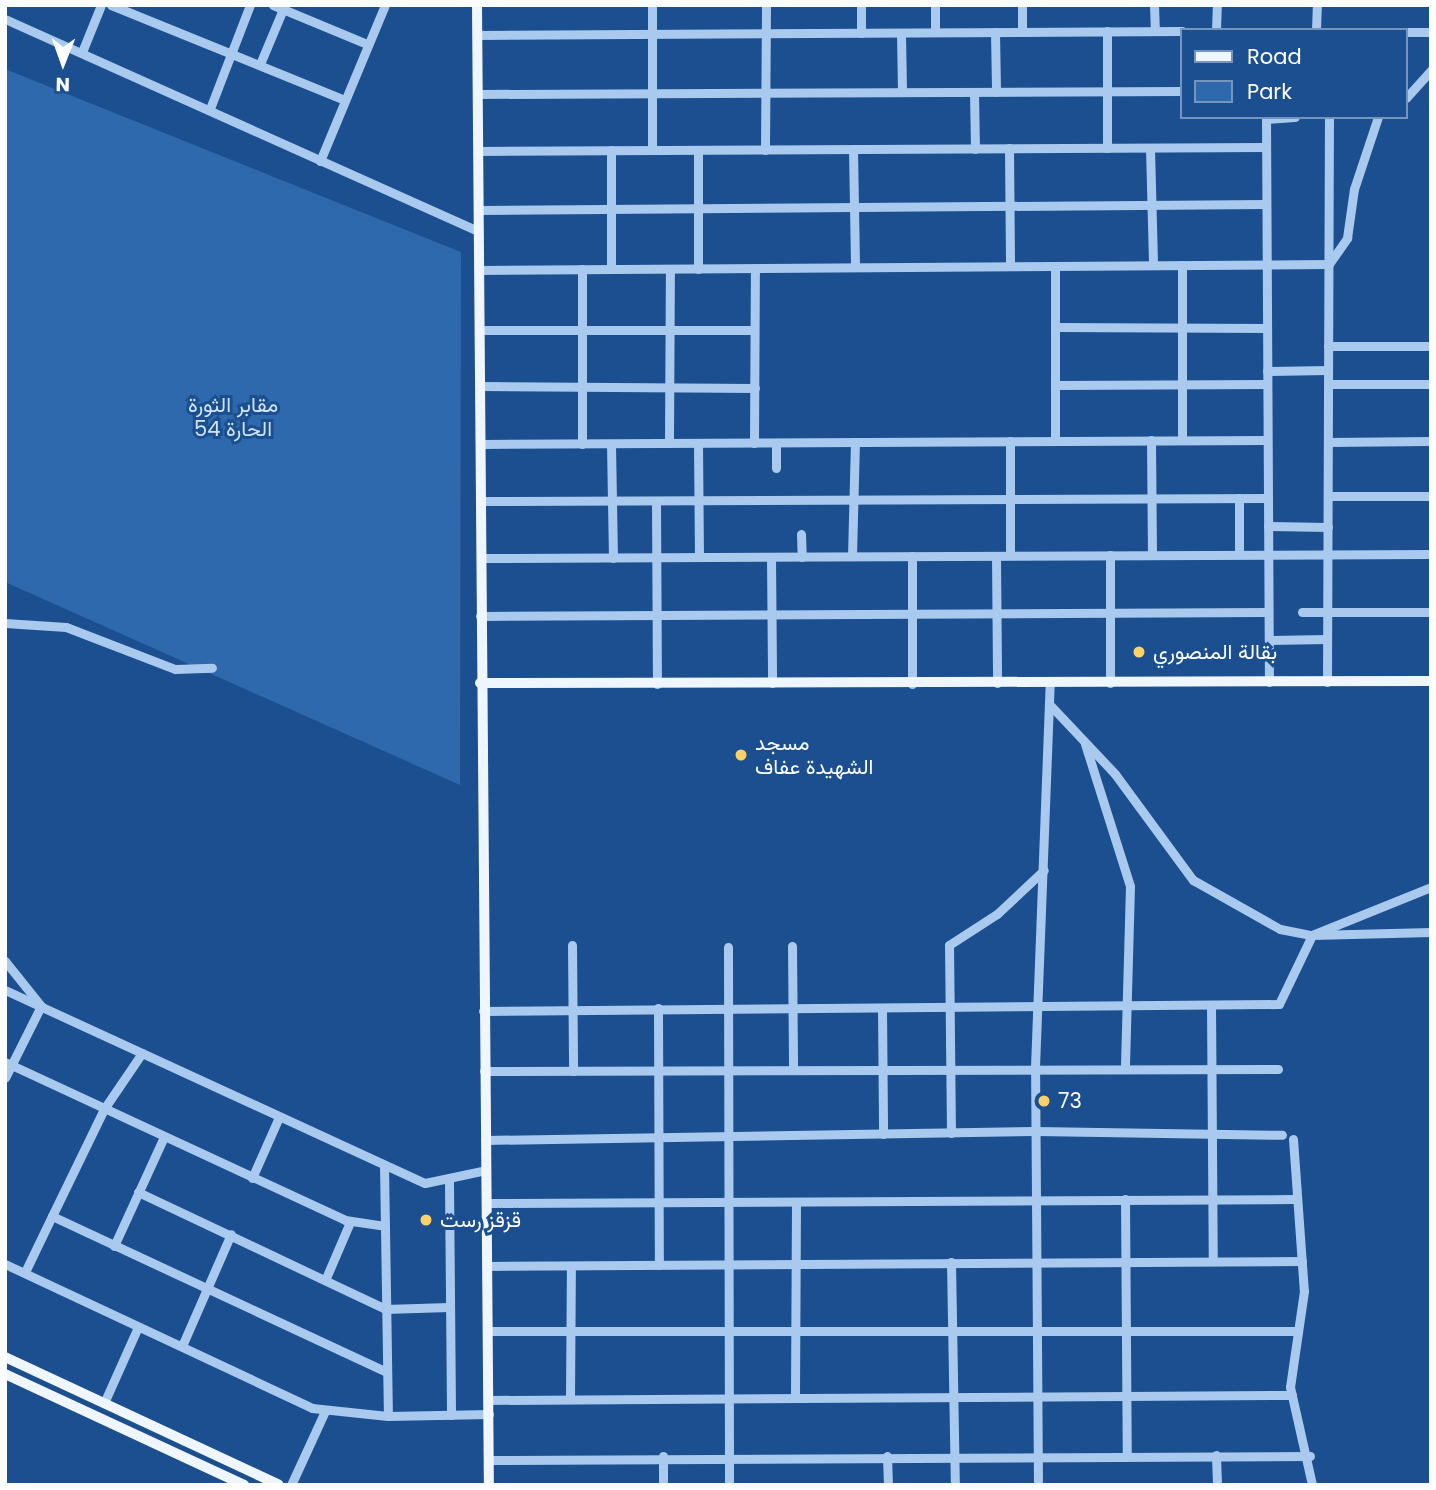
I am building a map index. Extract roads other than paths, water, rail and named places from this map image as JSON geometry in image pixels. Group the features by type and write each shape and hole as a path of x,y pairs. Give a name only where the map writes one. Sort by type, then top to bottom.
{"main road":[{"path":"477,5 482,558 480,683 489,1485"},
{"path":"480,683 1431,681"},
{"path":"5,1357 279,1485"},
{"path":"5,1374 244,1485"}],"street":[{"path":"82,52 101,5"},
{"path":"111,5 343,99"},
{"path":"211,106 250,5"},
{"path":"273,5 367,44"},
{"path":"320,160 343,99 385,5"},
{"path":"652,5 652,150"},
{"path":"765,150 766,5"},
{"path":"861,5 861,33"},
{"path":"934,32 935,5"},
{"path":"1022,5 1022,32"},
{"path":"1154,5 1155,31"},
{"path":"1216,28 1217,5"},
{"path":"1316,28 1317,5"},
{"path":"260,64 283,9"},
{"path":"5,19 211,106 320,160 478,231"},
{"path":"1107,31 1107,148"},
{"path":"477,35 1180,31"},
{"path":"995,32 996,92"},
{"path":"1408,32 1431,32"},
{"path":"901,33 902,92"},
{"path":"1408,96 1431,70"},
{"path":"478,94 1180,91"},
{"path":"974,92 975,149"},
{"path":"1266,119 1269,682"},
{"path":"1327,682 1329,119"},
{"path":"1329,264 1347,238 1354,189 1377,119"},
{"path":"478,151 1266,147"},
{"path":"1009,148 1010,266"},
{"path":"1150,148 1153,265"},
{"path":"853,149 855,267"},
{"path":"611,150 611,269"},
{"path":"698,150 698,268"},
{"path":"479,210 1266,204"},
{"path":"479,270 1329,264"},
{"path":"1182,265 1182,440"},
{"path":"1055,266 1055,441"},
{"path":"754,443 755,268"},
{"path":"582,269 582,444"},
{"path":"669,443 670,269"},
{"path":"1055,327 1267,328"},
{"path":"480,330 754,330"},
{"path":"1328,346 1431,346"},
{"path":"1267,371 1328,370"},
{"path":"1055,385 1267,384"},
{"path":"1328,384 1431,384"},
{"path":"480,386 755,388"},
{"path":"1152,440 1152,555"},
{"path":"481,444 1267,440"},
{"path":"1010,441 1010,555"},
{"path":"1328,442 1431,441"},
{"path":"852,556 855,442"},
{"path":"698,443 699,557"},
{"path":"776,443 776,468"},
{"path":"611,444 613,558"},
{"path":"1328,496 1431,496"},
{"path":"1239,498 1240,554"},
{"path":"481,501 1268,498"},
{"path":"656,501 657,684"},
{"path":"1268,526 1328,527"},
{"path":"801,534 802,556"},
{"path":"482,558 1431,554"},
{"path":"1110,555 1110,683"},
{"path":"912,556 912,684"},
{"path":"996,556 997,683"},
{"path":"771,557 772,683"},
{"path":"480,616 1268,612"},
{"path":"1302,612 1431,612"},
{"path":"5,623 65,627 175,669 212,667"},
{"path":"1269,640 1327,639"},
{"path":"1038,1485 1035,1067 1050,683"},
{"path":"1051,706 1082,737 1187,876 1280,929 1312,935 1431,932"},
{"path":"1082,737 1130,886 1125,1066"},
{"path":"951,1133 949,945 997,914 1044,870"},
{"path":"483,1011 1279,1004 1312,935 1431,887"},
{"path":"572,945 573,1070"},
{"path":"792,946 793,1068"},
{"path":"728,947 729,1485"},
{"path":"5,961 41,1006"},
{"path":"5,990 425,1183 449,1182 486,1170"},
{"path":"1211,1005 1213,1262"},
{"path":"5,1078 8,1064 41,1006"},
{"path":"658,1008 661,1070 659,1265"},
{"path":"882,1008 883,1134"},
{"path":"25,1272 104,1109 142,1053"},
{"path":"8,1064 350,1222 385,1226"},
{"path":"484,1071 1125,1066 1278,1069"},
{"path":"252,1178 279,1117"},
{"path":"485,1140 660,1135 1036,1131 1282,1135"},
{"path":"114,1246 164,1137"},
{"path":"1293,1139 1302,1261 1292,1395 1310,1456 1312,1485"},
{"path":"384,1165 388,1416"},
{"path":"449,1182 451,1415"},
{"path":"138,1192 326,1278 385,1309 449,1307"},
{"path":"1125,1199 1127,1456"},
{"path":"487,1203 1296,1199"},
{"path":"795,1395 796,1202"},
{"path":"52,1216 206,1291 386,1372"},
{"path":"326,1278 350,1222"},
{"path":"181,1346 231,1234"},
{"path":"488,1266 1302,1261"},
{"path":"951,1262 955,1485"},
{"path":"5,1264 325,1411 388,1416 489,1414"},
{"path":"570,1398 571,1265"},
{"path":"104,1403 138,1326"},
{"path":"488,1331 1127,1328 1296,1331"},
{"path":"488,1400 795,1395 1292,1395"},
{"path":"290,1485 325,1411"},
{"path":"1216,1455 1217,1485"},
{"path":"489,1460 663,1456 1310,1456"},
{"path":"663,1456 663,1485"},
{"path":"887,1456 888,1485"}],"place":[{"name":"بقالة المنصوري","path":"1139,652"},
{"name":"مسجد الشهيدة عفاف","path":"741,755"},
{"name":"73","path":"1044,1101"},
{"name":"قزقز رست","path":"426,1220"}],"park label":[{"name":"مقابر الثورة الحارة 54","path":"233,417"}]}
